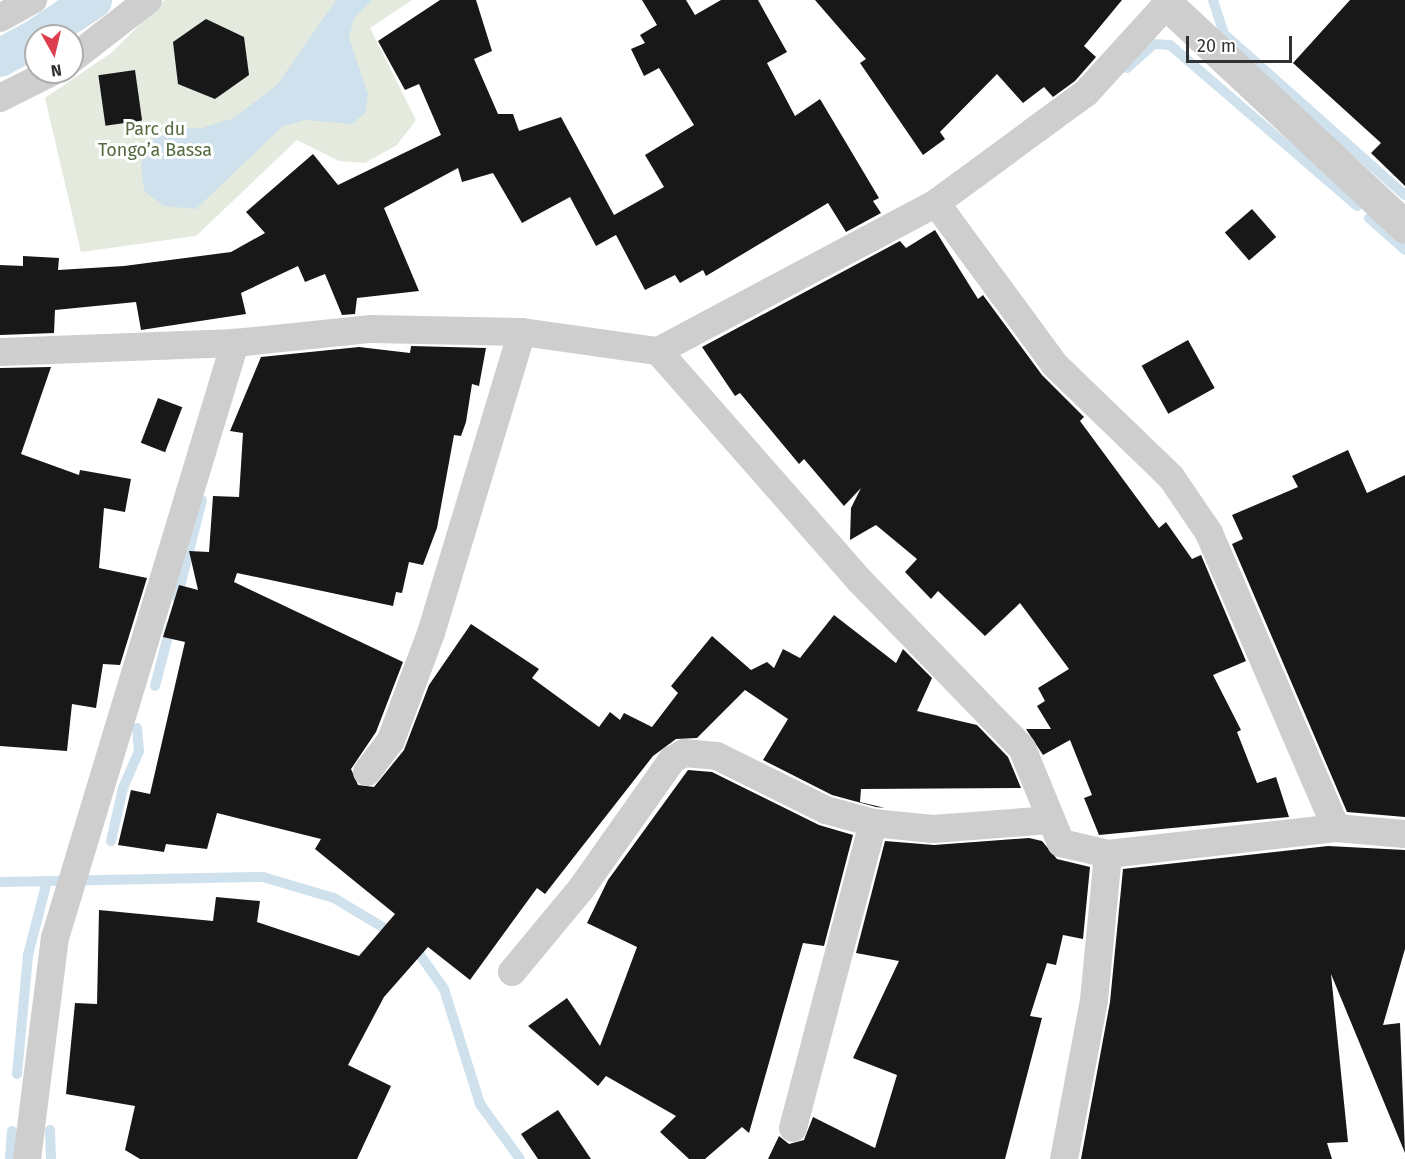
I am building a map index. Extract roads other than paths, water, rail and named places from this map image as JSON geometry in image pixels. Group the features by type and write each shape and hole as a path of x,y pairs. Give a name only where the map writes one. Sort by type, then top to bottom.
{"street":[{"path":"0,18 33,0"},
{"path":"84,50 148,0"},
{"path":"0,352 235,343 371,329 522,332 658,351 936,203 1086,93 1168,2 1405,227"},
{"path":"0,98 28,84"},
{"path":"936,203 1055,365 1171,477 1209,533 1336,828"},
{"path":"367,772 391,740 431,633 522,332"},
{"path":"27,1159 54,938 235,343"},
{"path":"658,351 860,581 1022,748 1049,820 1061,843 1108,854 1336,828 1405,834"},
{"path":"512,972 581,889 672,760 684,753 717,756 826,810 873,823 933,829 1049,820"},
{"path":"793,1128 873,823"},
{"path":"1064,1159 1094,1000 1108,854"}],"water":[{"path":"336,0 372,0 354,18 349,38 368,94 365,113 352,124 305,120 283,126 196,209 164,206 144,191 141,164 149,141 168,129 202,128 234,118 277,85"}],"waterway":[{"path":"57,24 93,0"},
{"path":"1213,0 1224,34 1405,195"},
{"path":"1127,68 1154,44 1170,45 1357,206"},
{"path":"0,58 24,45"},
{"path":"1369,218 1405,250"},
{"path":"177,598 202,500"},
{"path":"155,686 171,625"},
{"path":"111,841 123,788 139,751 137,728"},
{"path":"0,882 263,877 334,898 394,934"},
{"path":"17,1074 28,955 47,881"},
{"path":"413,945 444,989 480,1104 520,1159"},
{"path":"50,1130 51,1159"},
{"path":"10,1159 12,1131"}],"park label":[{"name":"Parc du Tongo’a Bassa","path":"155,140"}]}
